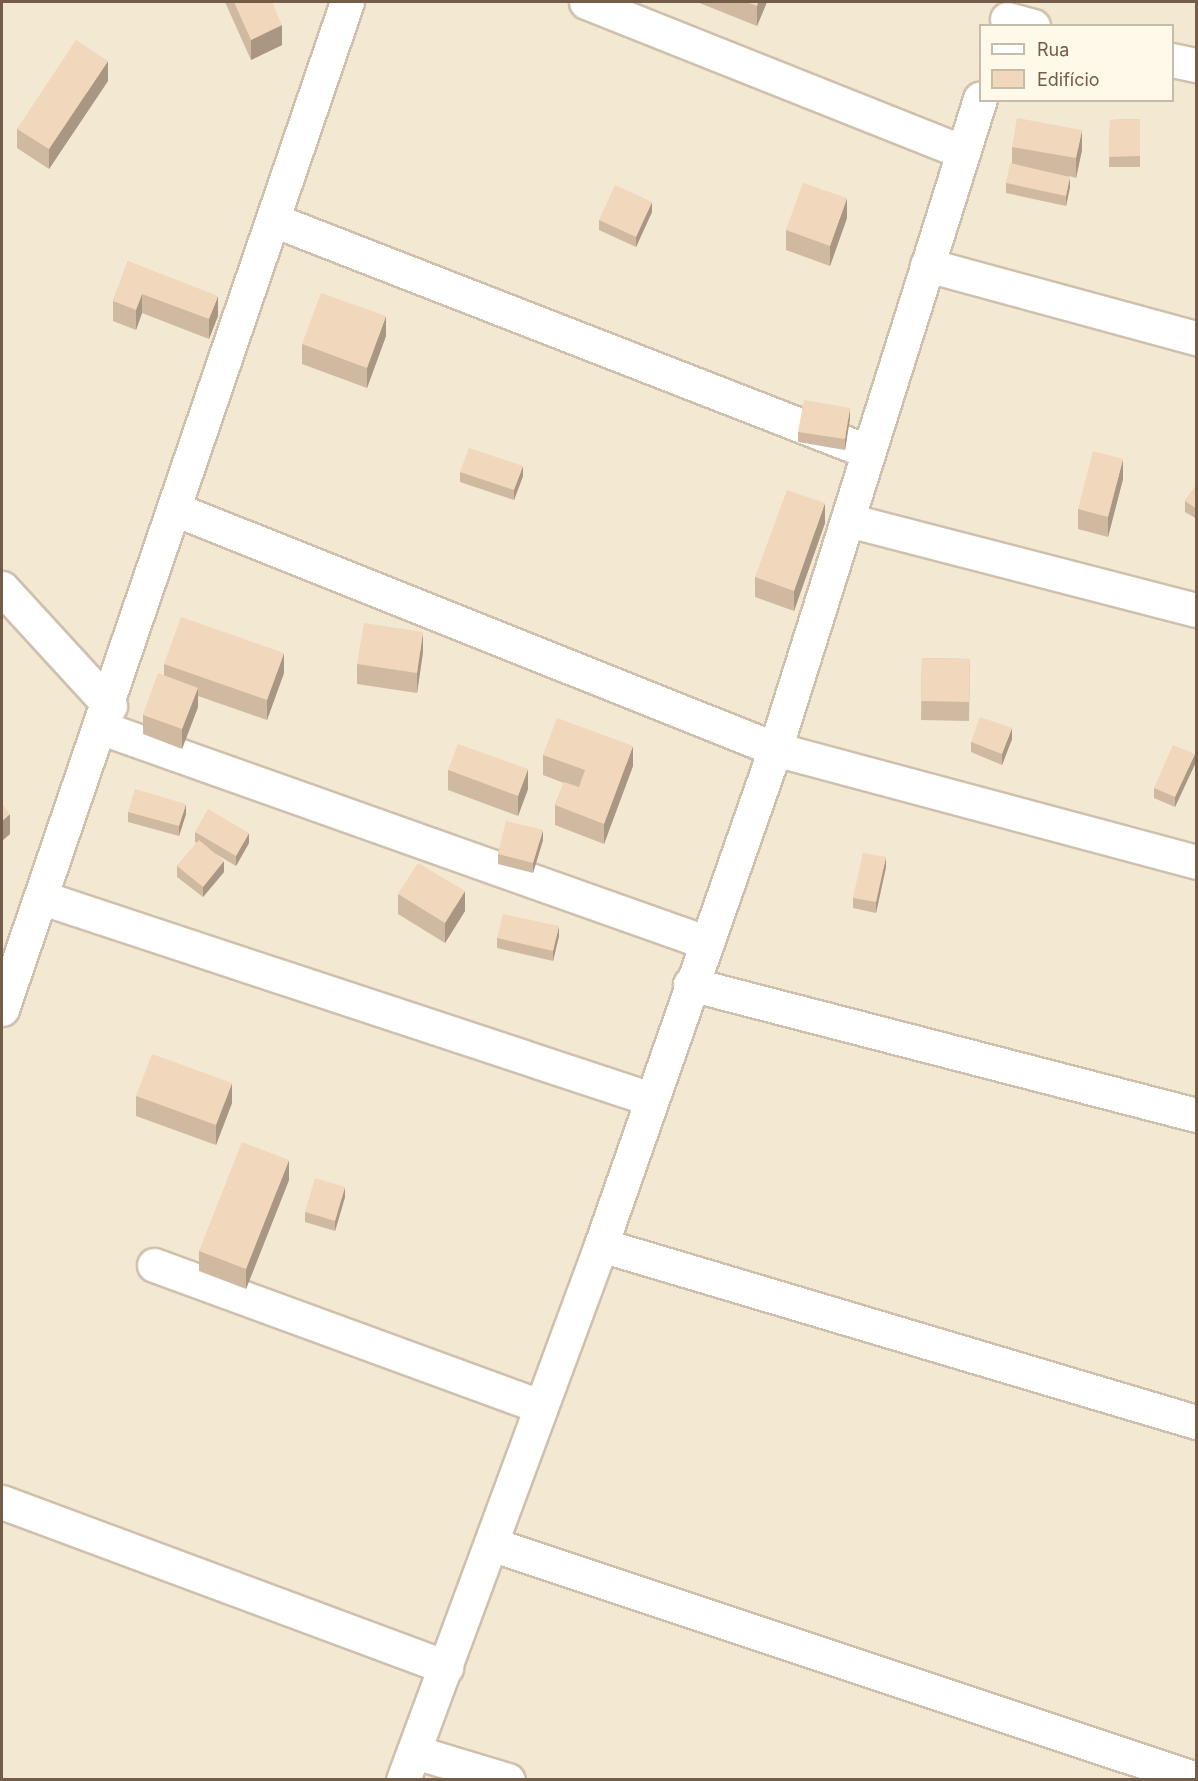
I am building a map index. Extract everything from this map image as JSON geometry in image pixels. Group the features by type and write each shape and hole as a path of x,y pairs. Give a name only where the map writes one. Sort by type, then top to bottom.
{"street":[{"path":"2,1009 8,959 43,898 276,221 347,2"},
{"path":"586,2 963,152"},
{"path":"1174,60 1197,66"},
{"path":"508,1779 409,1766 601,1245 690,984 775,749 980,102"},
{"path":"276,221 869,452"},
{"path":"927,265 1197,338"},
{"path":"177,510 775,749 1197,862"},
{"path":"848,520 1197,610"},
{"path":"2,588 106,717 705,942"},
{"path":"43,898 651,1099"},
{"path":"690,984 1197,1115"},
{"path":"601,1245 1197,1422"},
{"path":"153,1265 541,1407"},
{"path":"2,1502 446,1667"},
{"path":"491,1544 1197,1779"}],"shaded area":[{"path":"2,2 1196,2 1196,1779 2,1779"}],"building":[{"path":"234,2 272,2 282,25 251,40"},
{"path":"746,2 758,2 757,6"},
{"path":"76,40 108,61 49,149 17,129"},
{"path":"1017,118 1082,130 1076,158 1012,147"},
{"path":"1140,119 1140,156 1109,157 1110,120"},
{"path":"1010,163 1070,177 1066,196 1006,183"},
{"path":"803,183 847,198 830,246 786,230"},
{"path":"615,185 652,202 636,237 599,220"},
{"path":"128,261 218,296 209,319 142,294 136,310 113,301"},
{"path":"321,293 386,316 367,368 302,344"},
{"path":"804,400 850,408 845,439 798,432"},
{"path":"469,448 523,466 514,490 460,472"},
{"path":"1093,451 1123,459 1108,517 1078,509"},
{"path":"1197,484 1197,509 1185,501"},
{"path":"787,490 825,503 794,591 755,577"},
{"path":"181,617 284,653 267,700 164,664"},
{"path":"364,623 423,632 417,673 357,664"},
{"path":"922,658 970,659 969,702 921,701"},
{"path":"158,673 198,688 182,729 143,715"},
{"path":"980,717 1012,728 1002,754 971,742"},
{"path":"557,718 633,746 604,824 555,805 564,782 579,787 585,770 543,755"},
{"path":"458,744 528,769 518,796 448,770"},
{"path":"1173,745 1195,754 1175,797 1154,788"},
{"path":"135,789 186,804 179,826 128,812"},
{"path":"2,804 10,814 2,821"},
{"path":"208,809 249,833 236,856 195,832"},
{"path":"506,821 543,830 533,863 498,854"},
{"path":"199,840 224,861 203,887 177,866"},
{"path":"863,853 886,857 876,902 853,898"},
{"path":"418,863 465,891 445,923 398,894"},
{"path":"503,914 559,926 553,951 497,938"},
{"path":"152,1054 232,1083 216,1125 136,1096"},
{"path":"242,1142 289,1160 246,1269 199,1251"},
{"path":"315,1178 345,1187 335,1221 305,1212"}]}
